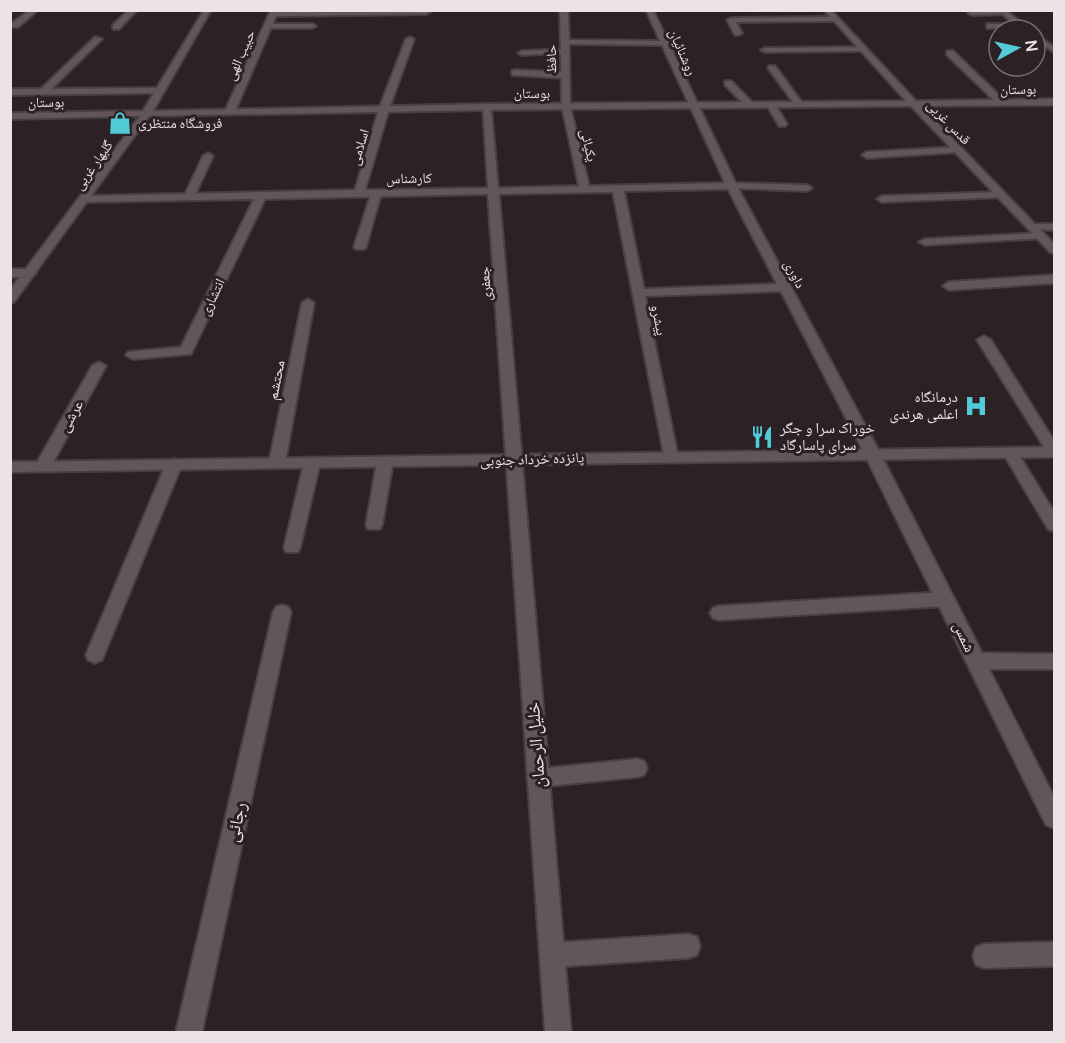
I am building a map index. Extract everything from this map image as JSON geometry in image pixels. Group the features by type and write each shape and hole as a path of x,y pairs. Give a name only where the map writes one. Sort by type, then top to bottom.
{"street":[{"path":"15,25 35,10"},
{"path":"116,27 134,10"},
{"name":"گلبهار غربی","path":"10,299 86,199 146,114 208,10"},
{"name":"حافظ","path":"564,10 566,106"},
{"name":"روشنائیان","path":"649,10 692,105"},
{"name":"قدس غربی","path":"827,10 913,104 1054,250"},
{"path":"972,13 1001,11"},
{"path":"274,12 425,14"},
{"name":"حبیب الهی","path":"230,111 274,12"},
{"path":"738,33 731,20 834,19"},
{"path":"268,26 312,26"},
{"path":"43,92 98,39"},
{"name":"اسلامی","path":"359,194 384,109 410,39"},
{"path":"564,42 664,43"},
{"path":"765,50 862,49"},
{"path":"522,53 565,51"},
{"path":"950,53 1001,102"},
{"path":"772,68 799,105"},
{"path":"515,73 566,75"},
{"path":"728,83 750,105"},
{"path":"10,92 160,90"},
{"name":"بوستان","path":"10,116 487,107 1054,102"},
{"name":"داوری","path":"692,105 873,455"},
{"path":"771,105 782,124"},
{"name":"یکپائی","path":"566,106 585,189"},
{"name":"جعفری","path":"487,107 513,458"},
{"path":"867,155 958,150"},
{"path":"189,197 208,156"},
{"name":"کارشناس","path":"86,199 732,186 807,188"},
{"name":"پیشرو","path":"618,189 670,457"},
{"path":"360,247 376,194"},
{"path":"882,199 1001,195"},
{"name":"انتشاری","path":"133,356 186,351 261,196"},
{"path":"1032,227 1054,227"},
{"path":"925,242 1041,236"},
{"path":"10,273 30,273"},
{"path":"949,286 1054,279"},
{"path":"639,293 785,287"},
{"name":"محتشم","path":"277,463 308,303"},
{"path":"984,340 1054,452"},
{"name":"عرشی","path":"43,466 99,366"},
{"name":"پانزده خرداد جنوبی","path":"10,467 1054,452"},
{"path":"1011,453 1054,525"},
{"name":"شمس","path":"873,455 1054,818"},
{"name":"خلیل الرحمان","path":"513,458 558,1032"},
{"path":"374,525 385,462"},
{"path":"292,548 312,463"},
{"path":"95,655 174,464"},
{"path":"719,613 945,599"},
{"name":"رجائی","path":"189,1032 282,612"},
{"path":"976,661 1054,661"},
{"path":"538,778 637,768"},
{"path":"552,955 688,946"},
{"path":"985,956 1054,954"}],"place":[{"name":"فروشگاه منتظری","path":"120,123"},
{"name":"درمانگاه اعلمی هرندی","path":"976,406"},
{"name":"خوراک سرا و جگر سرای پاسارگاد","path":"762,437"}]}
